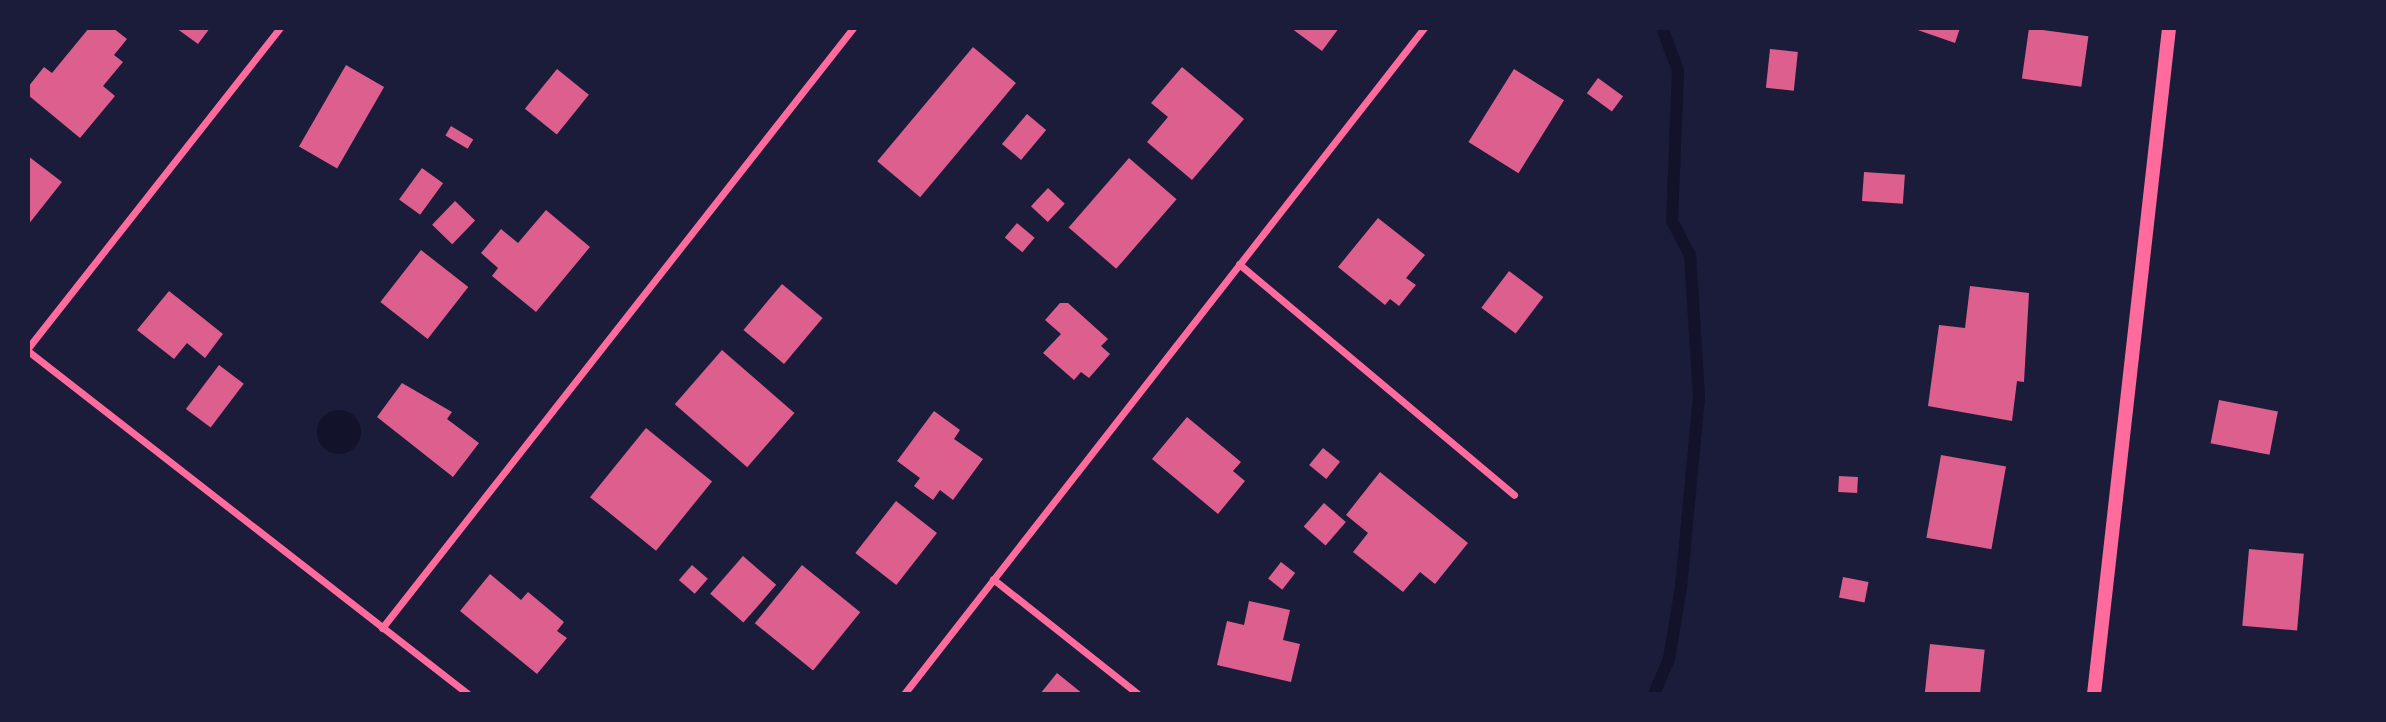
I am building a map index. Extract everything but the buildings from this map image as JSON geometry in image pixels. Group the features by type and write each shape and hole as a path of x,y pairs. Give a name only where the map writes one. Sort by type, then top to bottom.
{"main road":[{"path":"2094,694 2169,28"}],"street":[{"path":"280,28 28,350 468,694"},
{"path":"383,628 853,28"},
{"path":"904,694 1424,28"},
{"path":"1239,264 1514,495"},
{"path":"993,579 1138,694"}],"shaded area":[{"path":"339,410 354,417 361,432 354,447 339,454 324,447 317,432 324,417"}],"waterway":[{"path":"1654,694 1669,659 1681,587 1699,397 1690,255 1672,221 1678,70 1662,28"}]}
